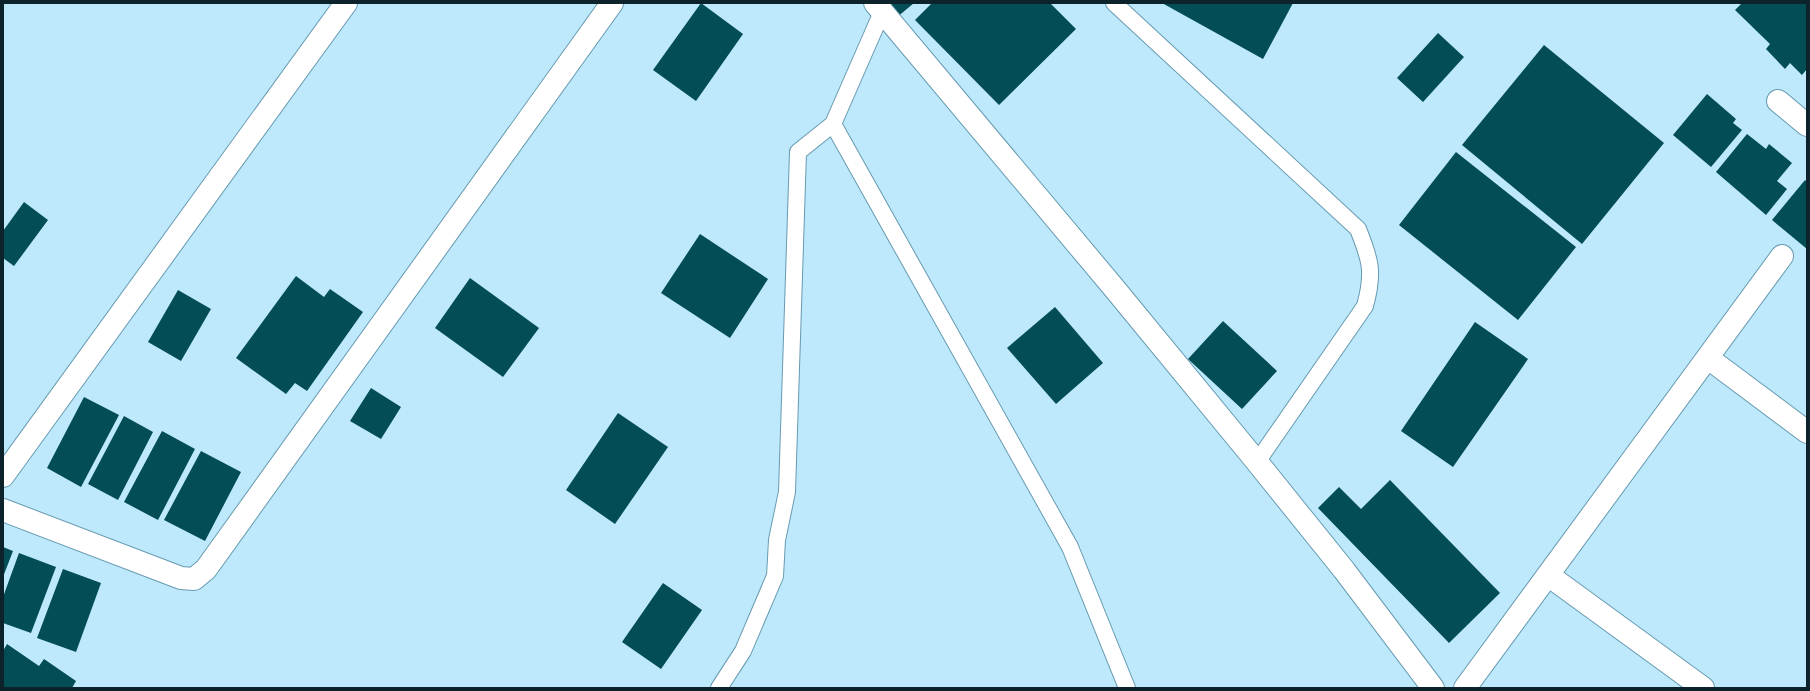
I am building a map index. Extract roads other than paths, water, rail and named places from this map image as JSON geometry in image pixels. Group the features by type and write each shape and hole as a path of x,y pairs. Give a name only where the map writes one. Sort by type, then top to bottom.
{"street":[{"path":"3,476 346,3"},
{"path":"3,510 181,578 194,579 206,569 612,3"},
{"path":"878,8 1119,294 1257,462 1344,570 1433,688"},
{"path":"1778,101 1807,125"},
{"path":"1465,688 1782,256"},
{"path":"1708,358 1807,432"},
{"path":"1548,575 1703,688"}],"lane":[{"path":"1114,3 1358,229 1366,248 1371,267 1371,286 1365,306 1257,462"},
{"path":"720,688 744,651 775,576 777,540 787,492 798,152 833,124 878,8"},
{"path":"833,124 1070,547 1127,688"}]}
